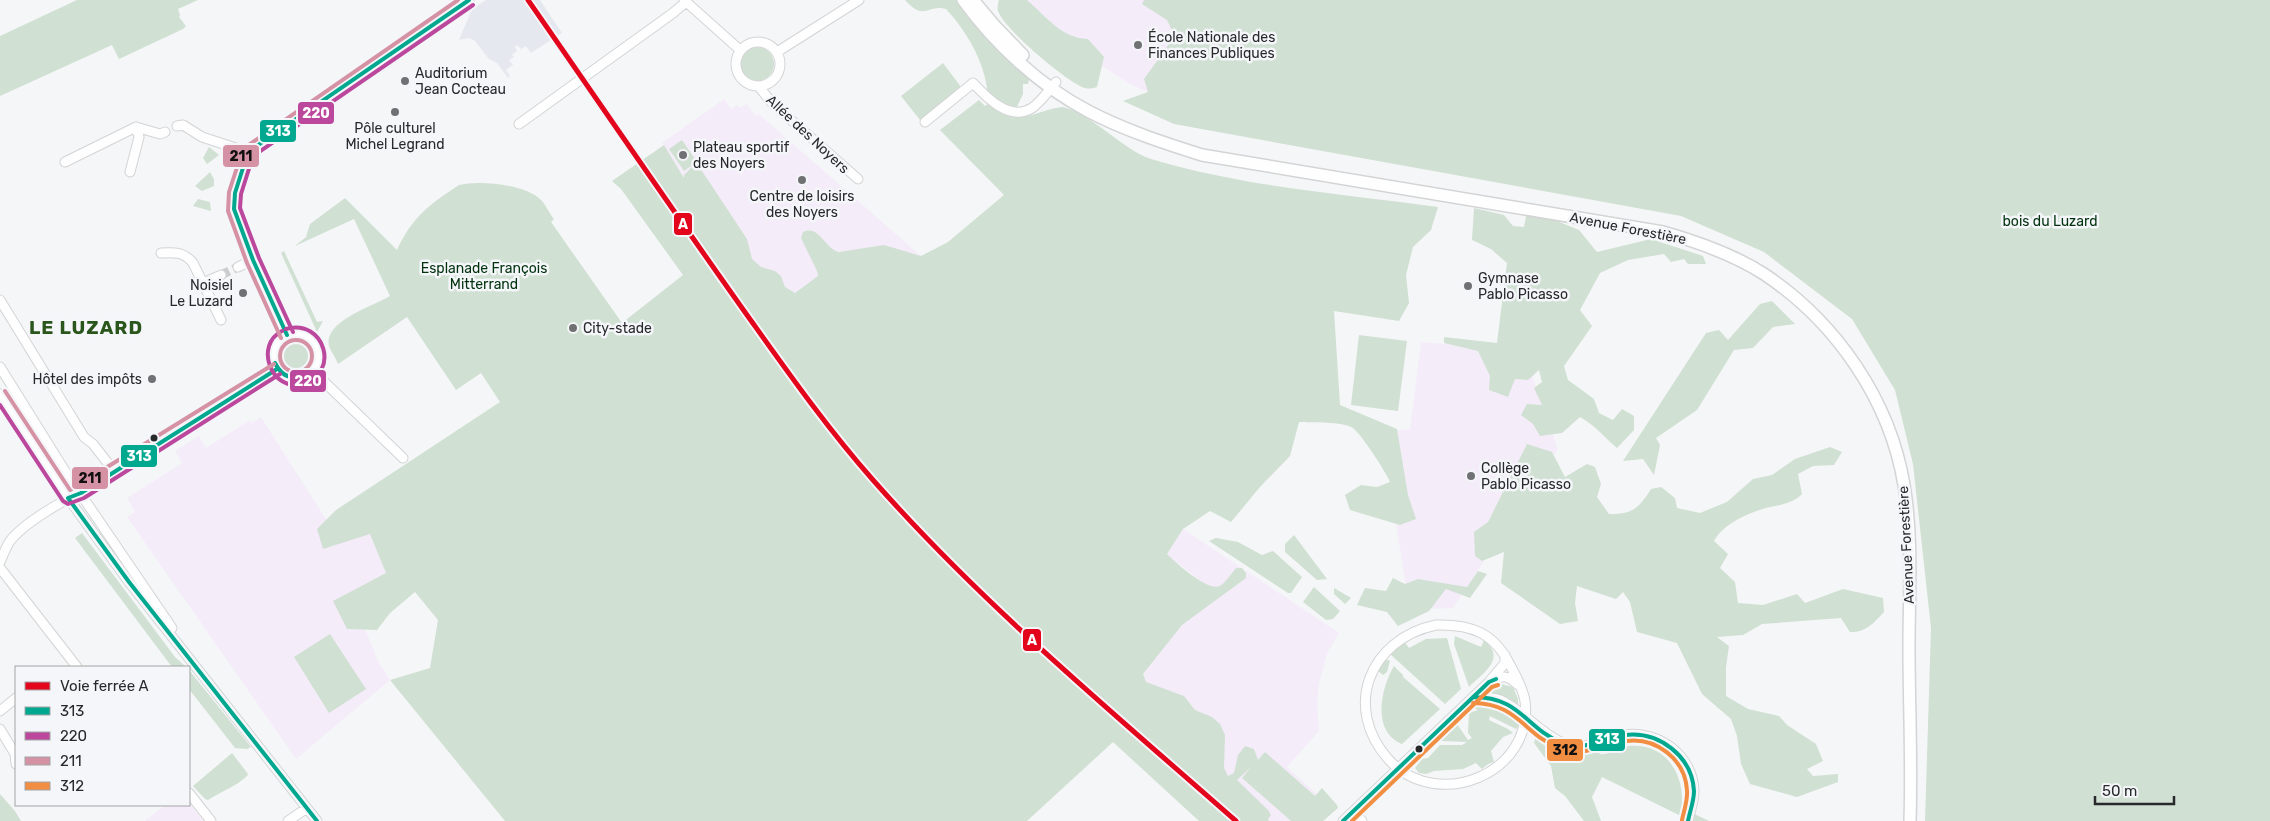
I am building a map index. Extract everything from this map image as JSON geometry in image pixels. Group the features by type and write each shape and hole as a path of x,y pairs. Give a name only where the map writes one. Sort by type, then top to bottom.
{"street":[{"path":"288,335 253,260 234,209 242,168 248,152 468,0"},
{"path":"777,52 859,0"},
{"path":"964,0 1003,47 1054,85"},
{"path":"973,0 1009,41 1054,85"},
{"path":"519,124 673,14 685,1 740,50"},
{"path":"752,42 766,43 777,52 780,60 778,75 767,85 759,87 745,83 736,72 735,64 740,50 752,42"},
{"path":"925,122 973,83 990,101 1012,112 1032,108 1054,85"},
{"name":"Avenue Forestière","path":"1054,85 1090,103 1117,123 1136,132 1202,155 1663,232 1696,241 1763,274 1796,298 1841,346 1866,383 1891,435 1904,485 1909,555 1910,821"},
{"name":"Allée des Noyers","path":"759,87 773,104 858,179"},
{"path":"177,126 183,125 202,137 248,152"},
{"path":"130,172 139,137 136,127"},
{"path":"65,162 136,127 160,134 165,132"},
{"path":"162,253 180,253 188,256 221,320"},
{"path":"238,267 253,260"},
{"path":"203,284 221,275"},
{"path":"0,300 84,437 98,450 114,471"},
{"path":"302,334 315,343 319,357 313,371 302,378 288,377 277,369 274,363 274,349 282,338 288,335 302,334"},
{"path":"0,367 26,411 212,688"},
{"path":"0,562 8,545 15,536 68,498 81,493 277,369"},
{"path":"313,371 404,458"},
{"path":"0,394 68,498 128,582 317,821"},
{"path":"0,568 77,666"},
{"path":"1451,624 1482,633 1492,639 1505,654 1521,688 1525,700 1525,716 1514,748 1504,760 1481,777 1468,782 1440,785 1413,778 1398,768 1376,745 1368,727 1366,715 1367,688 1376,664 1388,648 1416,630 1436,625 1451,624"},
{"path":"1343,821 1489,682 1505,663 1505,654"},
{"path":"1489,682 1502,676 1507,676 1521,688"},
{"path":"1473,697 1499,700 1525,716 1550,736 1562,743 1576,747 1588,746 1624,735 1636,734 1649,736 1670,746 1686,764 1693,783 1693,800 1688,821"},
{"path":"0,711 15,699"},
{"path":"0,729 15,754"},
{"path":"190,794 211,821"},
{"path":"288,821 306,808"},
{"path":"1353,812 1362,821"}],"shaded area":[{"path":"486,0 540,0 562,33 531,53 526,46 521,49 517,45 515,47 517,51 512,55 514,57 509,60 513,65 506,70 510,76 508,78 497,63 489,59 474,40 468,38 459,40 472,9"},
{"name":"École Nationale des Finances Publiques","path":"1019,0 1258,0 1148,92 1128,83 1090,58"},
{"path":"724,99 731,109 737,105 740,108 747,104 756,116 759,114 921,256 770,311 662,143"},
{"name":"Collège Pablo Picasso","path":"1421,342 1471,346 1526,358 1558,449 1453,608 1427,609 1410,614 1396,523 1395,431 1410,429"},
{"path":"261,417 329,524 357,533 373,534 398,550 362,622 378,661 390,680 296,759 127,517 135,512 127,498 182,463 175,451 199,436 206,448 250,420 252,423"},
{"path":"1183,529 1339,633 1327,654 1319,683 1317,704 1319,731 1287,767 1317,794 1294,821 1269,821 1105,681 1201,581 1167,555"},
{"path":"190,804 203,821 145,821 164,806 190,806"}],"green space":[{"path":"77,0 198,0 178,9 179,17 186,26 183,29 119,59 112,45 0,96 0,36"},
{"name":"Esplanade François Mitterrand","path":"905,0 956,0 970,19 1029,79 1028,84 1023,84 1023,94 1012,117 1025,116 1063,107 1085,117 1140,154 1186,169 1294,189 1438,207 1431,230 1413,247 1406,275 1409,303 1399,321 1334,311 1340,405 1397,429 1408,495 1416,519 1400,525 1350,510 1345,495 1361,485 1377,487 1390,482 1384,470 1353,428 1335,423 1299,422 1290,456 1260,487 1231,522 1210,511 1183,529 1167,554 1192,576 1208,585 1220,586 1236,568 1242,568 1246,573 1246,578 1182,625 1143,674 1146,682 1184,696 1195,710 1212,717 1220,724 1225,735 1224,768 1228,776 1234,773 1238,755 1245,746 1254,749 1258,760 1265,752 1315,796 1322,788 1337,805 1338,808 1323,821 1291,821 1242,778 1251,767 1237,780 1268,810 1271,815 1268,819 1269,821 1199,821 1113,742 1027,821 505,821 390,680 430,668 438,620 415,592 390,613 377,630 347,629 333,601 386,573 370,534 323,549 317,529 336,510 500,402 481,373 456,390 407,317 338,364 329,346 329,337 334,329 351,315 390,296 354,219 295,246 306,237 310,224 345,198 397,250 409,229 423,212 459,185 489,183 525,190 544,204 554,219 551,222 622,323 683,275 621,189 612,181 664,145 684,178 684,175 692,167 700,168 747,239 752,259 761,267 775,271 781,276 785,287 795,293 818,276 801,238 803,232 809,230 818,234 834,250 839,252 884,245 921,256 948,242 1004,195 940,130 979,100 985,106 988,104 985,78 970,41 946,9 917,10"},
{"path":"999,0 1027,0 1062,31 1078,38 1088,39 1104,57 1097,87 1089,89 1073,82 1022,41 1003,19 998,10"},
{"name":"bois du Luzard","path":"1144,0 2270,0 2270,821 1925,821 1931,628 1913,464 1895,390 1852,319 1764,252 1681,216 1174,124 1123,101 1148,92 1144,79 1174,34 1167,20 1142,4"},
{"path":"757,47 769,52 774,64 769,76 757,81 745,76 740,64 745,52"},
{"path":"943,63 961,87 920,120 901,96"},
{"name":"Plateau sportif des Noyers","path":"682,140 697,162 684,171 669,149"},
{"path":"209,147 219,155 207,164 203,158"},
{"path":"210,172 214,179 214,186 202,191 195,186"},
{"path":"198,199 210,202 211,211 193,206"},
{"path":"1474,208 1504,215 1513,226 1524,227 1527,212 1547,217 1579,230 1597,252 1651,239 1703,256 1706,264 1688,264 1684,259 1671,262 1664,254 1628,260 1600,273 1580,310 1592,326 1564,366 1568,380 1594,399 1599,413 1613,420 1622,409 1634,416 1634,430 1617,448 1595,427 1580,417 1562,433 1540,436 1533,424 1521,415 1527,404 1542,405 1534,388 1542,382 1539,370 1528,380 1515,379 1508,397 1489,390 1490,376 1478,351 1444,343 1444,337 1497,343 1507,263 1491,249 1472,240"},
{"path":"284,251 317,322 323,321 317,332 281,253"},
{"path":"1772,301 1795,324 1773,327 1753,348 1734,350 1697,410 1656,438 1660,445 1654,475 1643,459 1623,461 1706,333 1719,330 1728,340 1760,304"},
{"path":"1359,335 1407,341 1398,411 1351,405"},
{"path":"296,339 308,343 312,355 308,367 296,371 284,367 280,355 284,343"},
{"path":"1527,444 1552,452 1565,477 1587,464 1595,467 1601,484 1597,497 1609,514 1624,513 1634,509 1651,489 1661,487 1675,498 1677,508 1700,513 1727,502 1753,479 1772,475 1795,459 1830,447 1842,452 1834,465 1813,466 1798,474 1802,494 1794,500 1744,516 1723,529 1714,541 1728,554 1720,568 1735,582 1738,603 1763,605 1797,594 1805,603 1843,589 1883,598 1884,612 1873,623 1860,631 1850,632 1841,618 1762,624 1743,635 1717,637 1729,646 1726,667 1726,696 1748,709 1779,716 1787,725 1816,744 1823,761 1807,769 1813,776 1838,774 1838,782 1797,797 1750,784 1741,764 1737,736 1731,719 1702,694 1677,643 1637,632 1630,602 1623,592 1616,599 1577,586 1575,603 1578,621 1560,624 1501,583 1504,552 1482,561 1475,556 1474,532 1488,522"},
{"path":"82,533 175,657 185,666 171,666 75,538"},
{"path":"1294,535 1327,579 1317,580 1285,552 1285,544"},
{"path":"1216,538 1238,542 1262,555 1273,551 1302,577 1291,593 1288,593 1209,541"},
{"path":"1478,571 1487,574 1470,598 1446,589 1429,611 1398,626 1387,612 1357,605 1365,588 1386,591 1393,578 1405,584 1418,579 1467,587"},
{"path":"1314,587 1340,611 1333,619 1326,620 1303,602"},
{"path":"1334,588 1351,598 1345,604 1334,594"},
{"path":"330,634 366,689 329,713 294,657"},
{"path":"1455,636 1481,647 1484,640 1491,647 1493,653 1493,660 1486,671 1469,687 1454,644"},
{"path":"1447,638 1461,689 1445,704 1390,654 1404,641 1409,648 1426,639"},
{"path":"1385,659 1390,661 1387,672 1383,675 1377,670"},
{"path":"1394,666 1403,677 1440,709 1402,744 1392,738 1382,719 1385,686"},
{"path":"190,671 251,747 247,749 235,748 190,690"},
{"path":"1501,684 1513,687 1518,699 1518,709 1504,697 1491,694 1494,687"},
{"path":"1481,701 1494,703 1519,719 1519,726 1516,729 1490,716 1489,720 1513,733 1503,737 1491,751 1494,762 1482,769 1476,763 1463,769 1434,771 1426,774 1419,773 1415,768 1422,759 1428,758 1440,745 1462,745 1467,742 1442,741 1440,739 1457,724 1468,740 1472,738 1468,733 1469,713 1478,710 1474,708"},
{"path":"1537,733 1559,749 1574,755 1604,754 1629,746 1641,746 1652,749 1669,761 1675,770 1679,780 1682,802 1685,805 1684,809 1709,821 1691,821 1602,777 1592,797 1601,821 1584,821 1565,796 1555,788 1551,766 1534,743"},
{"path":"232,753 248,774 247,776 208,800 205,799 193,786"},
{"path":"0,794 15,811 21,821 0,821"}],"tunnel":[{"path":"221,275 238,267"}],"rail line":[{"name":"A","path":"528,0 777,357 823,420 873,480 915,526 1003,614 1095,698 1236,821"}],"transit line":[{"name":"211","path":"281,338 247,263 228,211 229,192 243,149 458,0"},
{"name":"313","path":"287,335 253,260 234,209 235,193 248,152 469,0"},
{"name":"220","path":"293,332 259,258 240,208 241,194 253,156 473,5"},
{"name":"220","path":"282,331 269,346 270,366 282,381 291,385 302,384 314,378 321,370 324,359 323,349 318,339 310,332 299,328 286,329"},
{"name":"211","path":"296,340 307,345 312,356 307,367 296,372 285,367 280,356 285,345 296,340"},
{"name":"313","path":"275,363 282,372 290,377 295,378 311,373"},
{"name":"313","path":"275,363 286,376 295,378 311,373"},
{"name":"211","path":"5,391 70,490 274,364"},
{"name":"313","path":"277,369 81,493 68,498 129,582 317,821"},
{"name":"220","path":"0,405 63,501 68,504 84,498 280,374"},
{"name":"313","path":"1343,821 1489,682 1496,679"},
{"name":"312","path":"1352,821 1492,687 1498,685"},
{"name":"313","path":"1473,697 1489,698 1502,702 1522,714 1550,737 1562,743 1579,746 1594,744 1625,735 1638,735 1650,737 1672,748 1687,767 1692,778 1694,795 1688,821"},
{"name":"312","path":"1473,703 1489,704 1501,708 1512,714 1549,744 1562,749 1579,752 1626,741 1637,741 1648,743 1667,752 1675,760 1685,779 1687,798 1682,820"}],"place":[{"name":"École Nationale des Finances Publiques","path":"1138,45"},
{"name":"Auditorium Jean Cocteau","path":"405,81"},
{"name":"Pôle culturel Michel Legrand","path":"395,112"},
{"name":"Plateau sportif des Noyers","path":"683,155"},
{"name":"Centre de loisirs des Noyers","path":"802,180"},
{"name":"Gymnase Pablo Picasso","path":"1468,286"},
{"name":"Noisiel Le Luzard","path":"243,293"},
{"name":"City-stade","path":"573,328"},
{"name":"Hôtel des impôts","path":"152,379"},
{"name":"Collège Pablo Picasso","path":"1471,476"}],"district":[{"name":"LE LUZARD","path":"86,327"}]}
